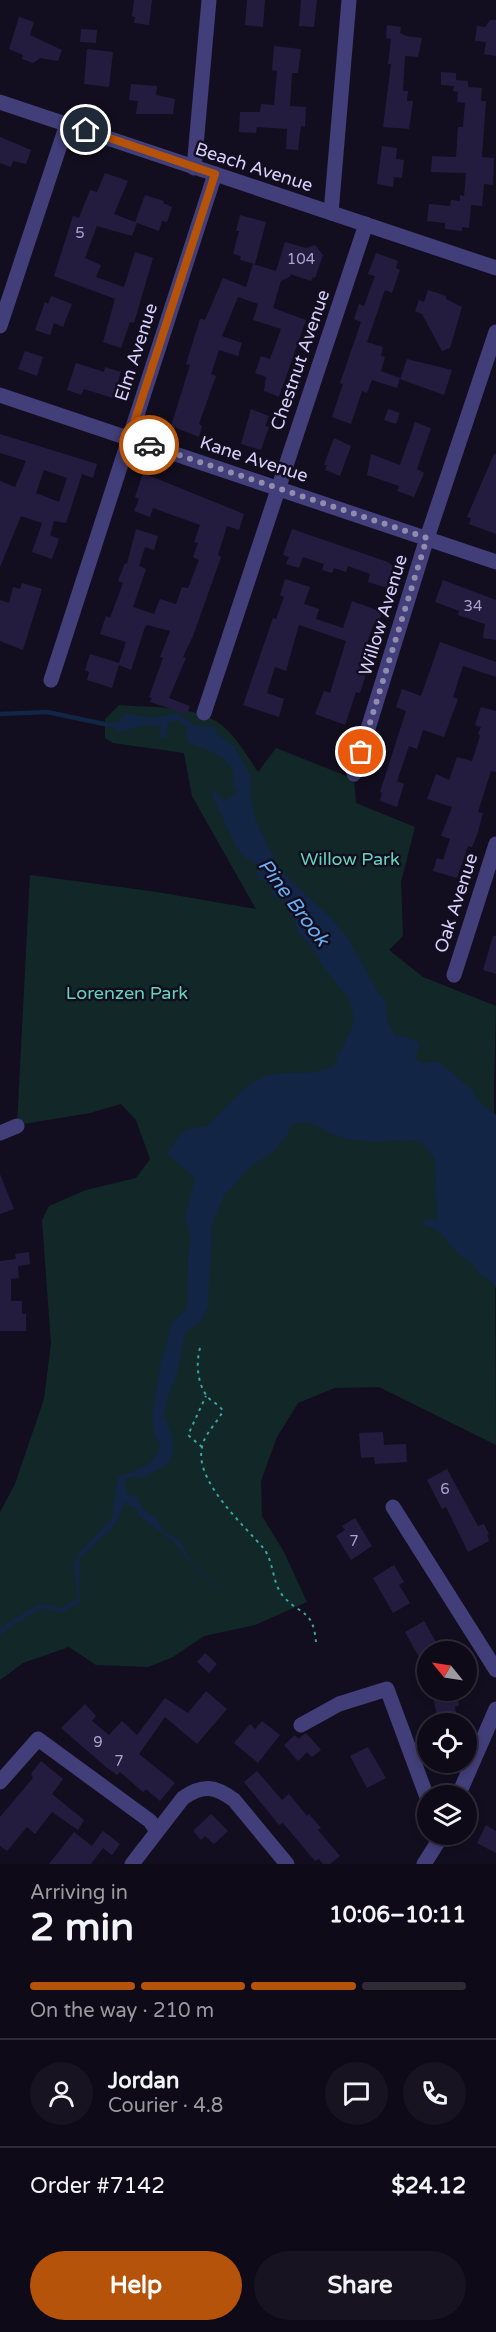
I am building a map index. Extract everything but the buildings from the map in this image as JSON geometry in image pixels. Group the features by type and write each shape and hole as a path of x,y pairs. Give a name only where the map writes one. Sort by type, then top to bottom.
{"street":[{"path":"194,168 209,0"},
{"path":"332,213 349,0"},
{"name":"Beach Avenue","path":"0,102 496,268"},
{"path":"0,326 67,124"},
{"name":"Elm Avenue","path":"51,680 215,174"},
{"name":"Chestnut Avenue","path":"204,713 366,224"},
{"name":"Willow Avenue","path":"354,774 427,538 496,332"},
{"name":"Kane Avenue","path":"0,395 496,561"},
{"name":"Oak Avenue","path":"454,975 496,844"},
{"path":"0,1133 17,1126"},
{"path":"393,1507 496,1670"},
{"path":"301,1725 339,1704 387,1689 422,1785"},
{"path":"463,1785 496,1709"},
{"path":"0,1782 38,1739 150,1821 157,1832"},
{"path":"132,1864 183,1798 194,1791 214,1788 234,1800 287,1864"},
{"path":"424,1864 436,1845"}],"path":[{"path":"200,1348 197,1371 206,1396 219,1405 223,1411 202,1447 202,1466 243,1528 266,1551 283,1596 302,1610 314,1624 315,1642"},
{"path":"202,1447 189,1435 206,1396"}],"green space":[{"path":"119,705 169,708 205,716 216,721 228,731 258,772 276,748 354,779 356,803 415,827 401,882 403,936 389,950 423,977 496,1006 494,1086 496,1445 379,1387 335,1388 298,1403 277,1437 261,1481 262,1516 284,1552 307,1602 255,1625 204,1636 173,1657 148,1667 96,1665 69,1647 23,1663 0,1680 0,1512 15,1484 44,1399 51,1343 42,1220 49,1206 86,1190 136,1178 150,1159 136,1120 121,1104 90,1113 17,1125 30,875 157,892 256,909 192,796 184,753 113,743 105,738 105,719"}],"water":[{"path":"177,713 196,726 214,727 218,735 234,746 251,777 250,795 256,821 280,870 346,935 386,1002 387,1020 396,1037 399,1035 420,1043 415,1058 420,1063 439,1062 472,1090 477,1100 496,1115 496,1288 489,1279 478,1274 474,1266 436,1230 423,1224 412,1229 428,1219 437,1221 435,1159 421,1141 361,1141 334,1135 309,1123 296,1123 290,1126 288,1134 274,1151 249,1168 224,1196 212,1223 208,1306 200,1322 185,1333 177,1374 167,1399 164,1416 172,1435 173,1453 169,1463 141,1479 134,1476 126,1479 124,1483 128,1495 137,1496 142,1508 155,1517 165,1533 181,1543 196,1567 228,1598 197,1570 174,1542 138,1515 137,1509 129,1506 127,1501 112,1528 79,1559 79,1605 73,1565 80,1552 112,1518 118,1477 150,1463 158,1452 160,1445 154,1434 152,1414 160,1368 172,1323 187,1309 188,1255 191,1238 185,1217 195,1178 167,1154 182,1133 191,1128 206,1127 241,1092 257,1080 275,1074 313,1072 330,1067 338,1061 335,1053 340,1053 353,1025 354,1016 348,997 324,968 309,943 298,933 294,919 281,897 273,898 270,884 257,878 258,865 245,858 236,847 212,795 213,790 226,802 237,790 233,787 234,777 227,762 213,752 187,742 187,728 178,720 168,722 166,737 163,738 159,737 161,727 142,725 126,731 117,731 114,726 125,714 155,718"}],"waterway":[{"name":"Pine Brook","path":"0,714 47,712 114,726 119,724"},
{"path":"0,1633 7,1626 40,1606 62,1610 78,1601"}],"way so far":[{"path":"149,445 427,538 361,752"}],"route":[{"path":"86,130 159,157 215,174 129,438 149,445"}],"park label":[{"name":"Willow Park","path":"350,859"},
{"name":"Lorenzen Park","path":"127,993"}]}
